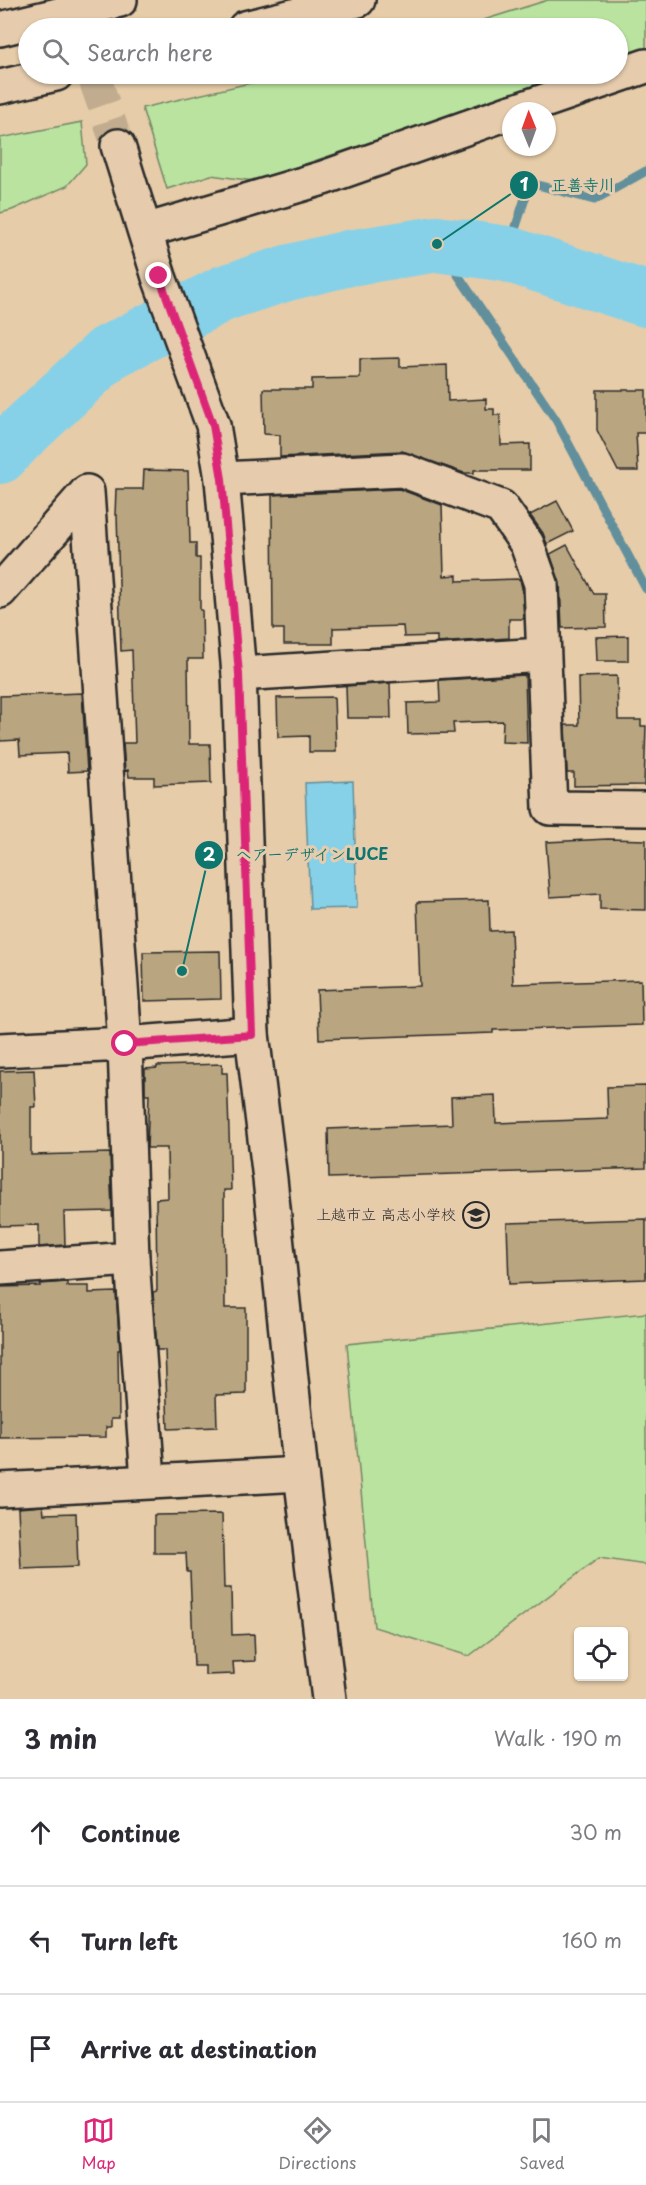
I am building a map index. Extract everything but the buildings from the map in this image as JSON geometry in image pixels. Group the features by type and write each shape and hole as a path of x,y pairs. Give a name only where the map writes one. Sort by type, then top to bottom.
{"main road":[{"path":"46,18 120,0"},
{"path":"285,18 358,0"},
{"path":"0,29 18,25"},
{"path":"628,72 646,66"},
{"path":"0,87 18,83"},
{"path":"542,102 594,84"},
{"path":"145,231 322,178 502,116"},
{"path":"118,147 159,276 213,425 222,479 239,674 252,1035 272,1191 301,1474 329,1699"},
{"path":"222,479 402,471 501,507 527,544 542,584 549,808 646,809"},
{"path":"0,591 87,492 125,1044 132,1259 148,1480"},
{"path":"239,674 543,655"},
{"path":"0,1050 252,1035"},
{"path":"0,1268 132,1259"},
{"path":"0,1490 148,1480 301,1474"}],"green space":[{"path":"548,0 646,0 646,50 628,56 628,18 490,18"},
{"path":"246,84 546,84 254,181 211,175 167,189 142,108"},
{"path":"82,122 86,164 67,186 0,213 0,138"},
{"path":"646,1313 646,1565 599,1558 469,1656 374,1627 347,1344"}],"water":[{"path":"353,781 357,908 310,909 305,783"}],"waterway":[{"path":"507,254 530,183 594,200 646,171"},
{"path":"437,244 556,420 646,589"},
{"path":"0,456 108,353 224,293 287,273 349,258 437,244 507,254 646,299"}],"tunnel":[{"path":"96,84 118,146"}],"place":[{"name":"正善寺川","path":"437,244"},
{"name":"ヘアーデザインLUCE","path":"182,971"},
{"name":"上越市立 高志小学校","path":"476,1215"}],"route":[{"path":"125,1044 252,1035 239,674 222,479 213,425 159,276"}]}
